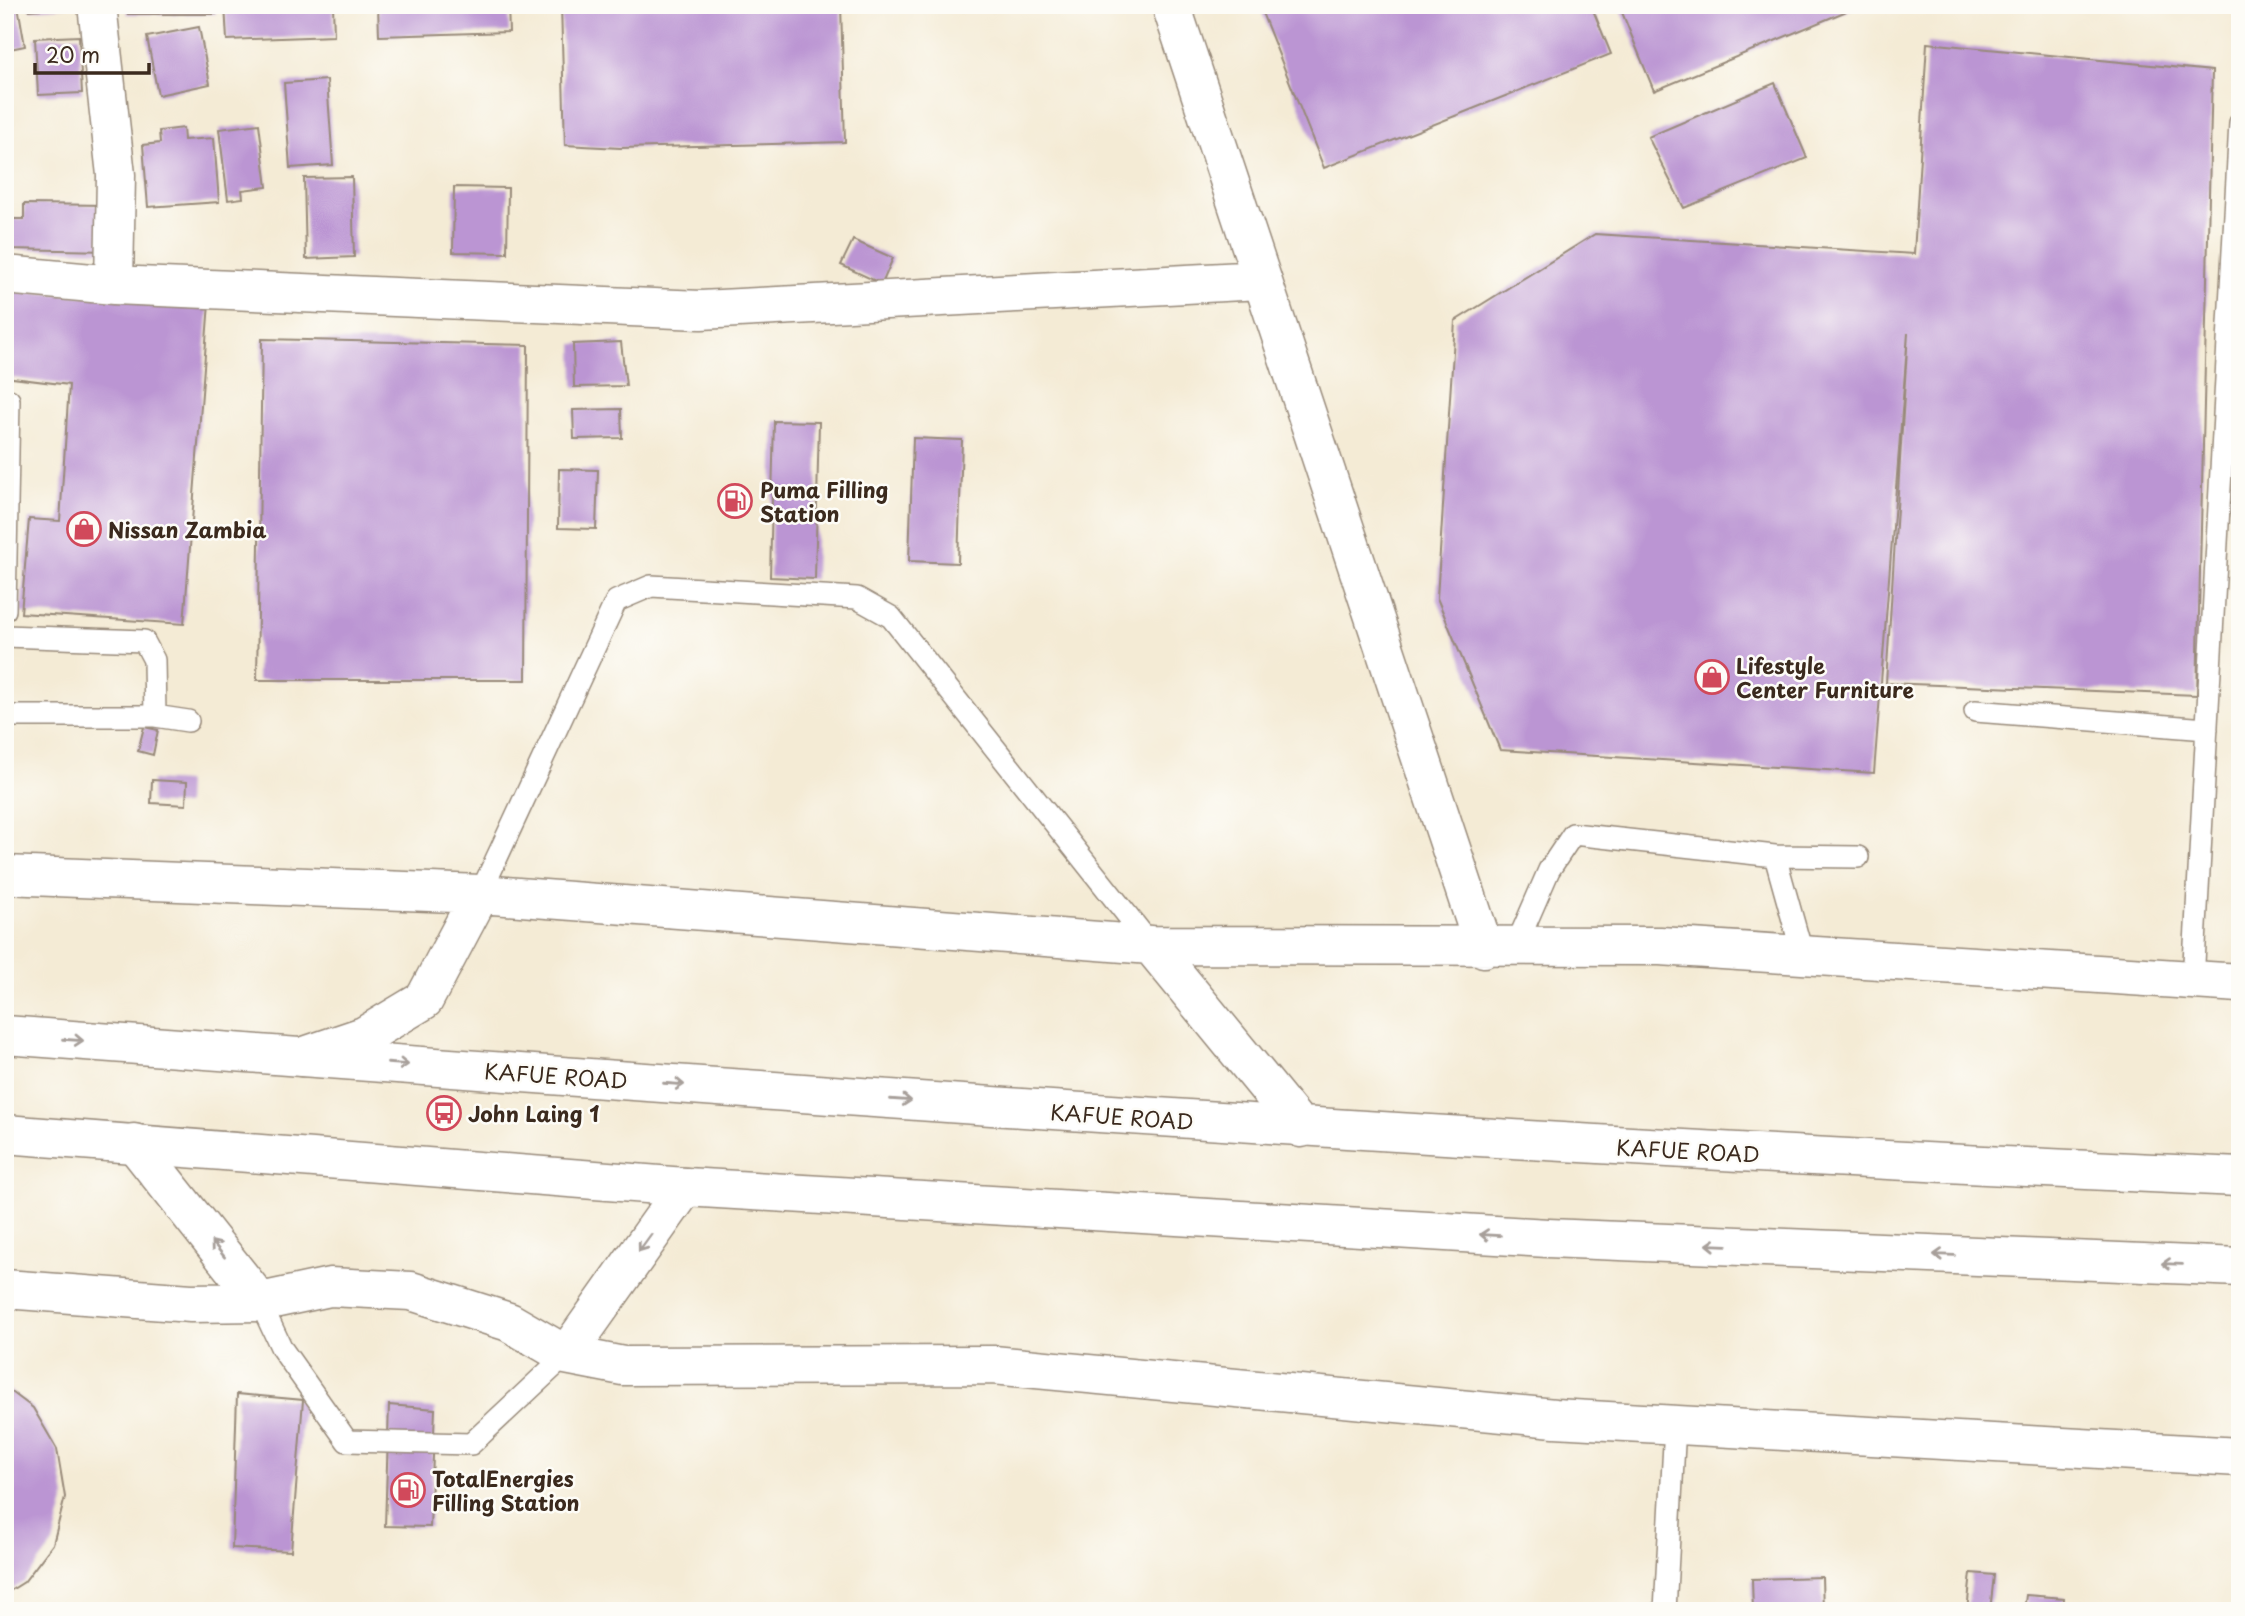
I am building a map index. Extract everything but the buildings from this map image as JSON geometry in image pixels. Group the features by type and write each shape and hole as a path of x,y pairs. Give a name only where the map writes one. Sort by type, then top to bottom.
{"street":[{"path":"97,5 116,175 114,285"},
{"path":"1171,5 1261,280 1499,948"},
{"path":"5,275 114,285 701,310 1261,280"},
{"path":"5,875 480,894 1151,945 1499,948 1660,946 2240,983"},
{"path":"302,1058 364,1037 424,999 480,894"},
{"path":"1151,945 1301,1128"},
{"name":"KAFUE ROAD","path":"5,1035 1301,1128 1867,1160 2240,1177"},
{"path":"5,1134 685,1187 1548,1238 2240,1267"},
{"path":"134,1143 260,1302"},
{"path":"565,1355 685,1187"},
{"path":"5,1289 191,1304 260,1302 330,1287 411,1291 509,1322 565,1355 623,1366 993,1365 1555,1418 2240,1457"}],"lane":[{"path":"2193,981 2240,123"},
{"path":"5,610 9,400"},
{"path":"480,894 616,601 651,586 857,598 891,617 1151,945"},
{"path":"5,636 144,642 154,660 155,716"},
{"path":"1975,711 2207,729"},
{"path":"5,716 155,716 188,721"},
{"path":"1499,948 1573,834 1774,856 1858,858"},
{"path":"1774,856 1802,956"},
{"path":"260,1302 282,1349 347,1441 471,1444 565,1355"},
{"path":"1665,1611 1675,1425"}],"place":[{"name":"Puma Filling Station","path":"735,501"},
{"name":"Nissan Zambia","path":"84,529"},
{"name":"Lifestyle Center Furniture","path":"1712,677"},
{"name":"John Laing 1","path":"444,1113"},
{"name":"TotalEnergies Filling Station","path":"408,1490"}]}
